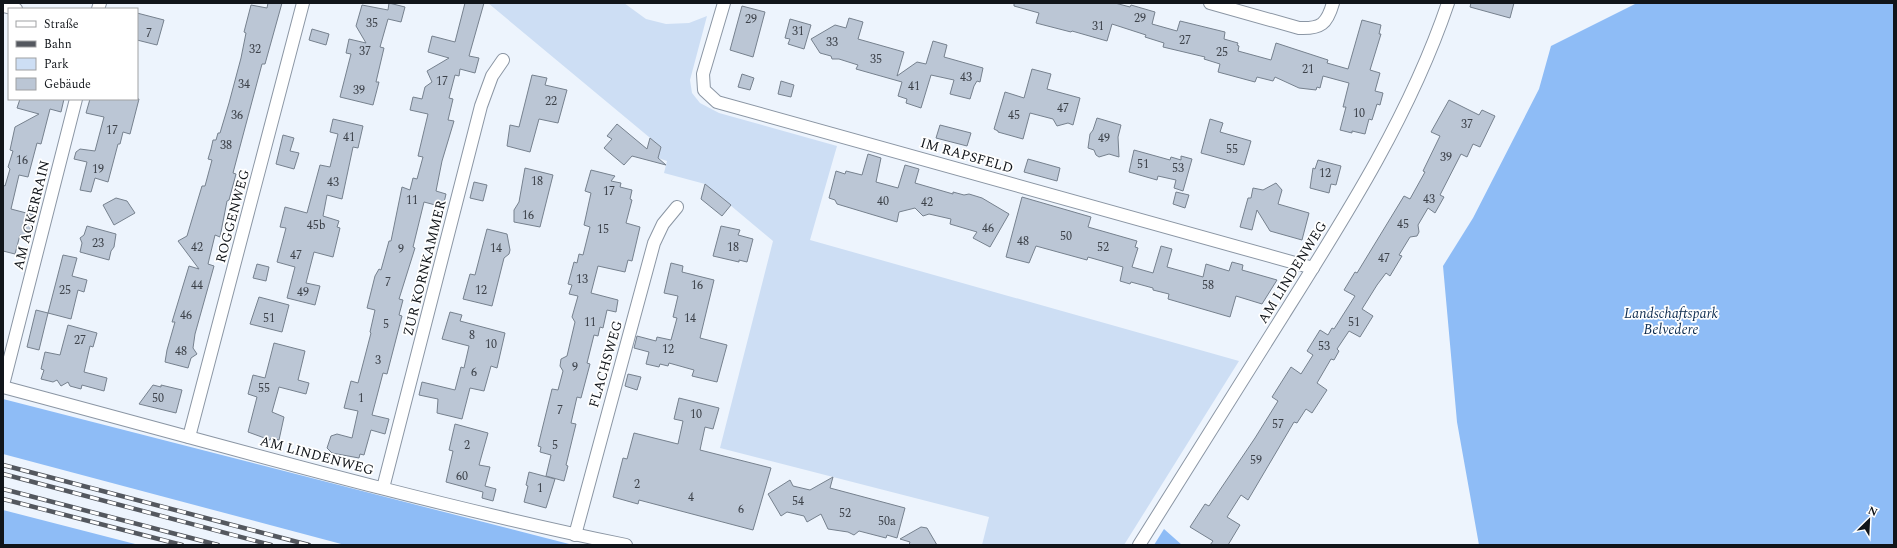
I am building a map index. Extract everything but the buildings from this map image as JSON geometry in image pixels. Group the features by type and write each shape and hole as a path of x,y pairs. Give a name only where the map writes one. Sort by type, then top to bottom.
{"street":[{"name":"ROGGENWEG","path":"189,437 303,3"},
{"name":"IM RAPSFELD","path":"724,3 703,74 704,90 717,102 1313,268"},
{"path":"1210,3 1299,28 1313,29 1322,25 1328,18 1333,3"},
{"name":"AM LINDENWEG","path":"1139,545 1313,268 1376,163 1427,60 1448,3"},
{"name":"ZUR KORNKAMMER","path":"383,488 481,106 492,76 503,60"},
{"name":"AM ACKERRAIN","path":"3,386 76,100"},
{"name":"FLACHSWEG","path":"575,535 654,243 663,224 677,207"},
{"name":"AM LINDENWEG","path":"3,386 383,488 575,535 626,545"}],"green space":[{"path":"488,3 624,3 646,19 666,24 689,23 707,16 690,80 692,93 700,103 719,113 837,146 810,240 1239,361 1124,545 982,545 989,517 720,448 773,241 705,184 664,173 667,161 658,158 661,147"},
{"name":"Landschaftspark Belvedere","path":"1637,3 1894,3 1894,545 1479,545 1457,422 1443,266 1473,218 1539,89 1551,46"},
{"path":"3,399 573,545 345,545 3,454"},
{"path":"3,510 139,545 3,545"},
{"path":"1164,529 1182,545 1154,545"}],"railway":[{"path":"3,465 309,545"},
{"path":"3,474 271,545"},
{"path":"3,489 218,545"},
{"path":"3,499 182,545"}]}
